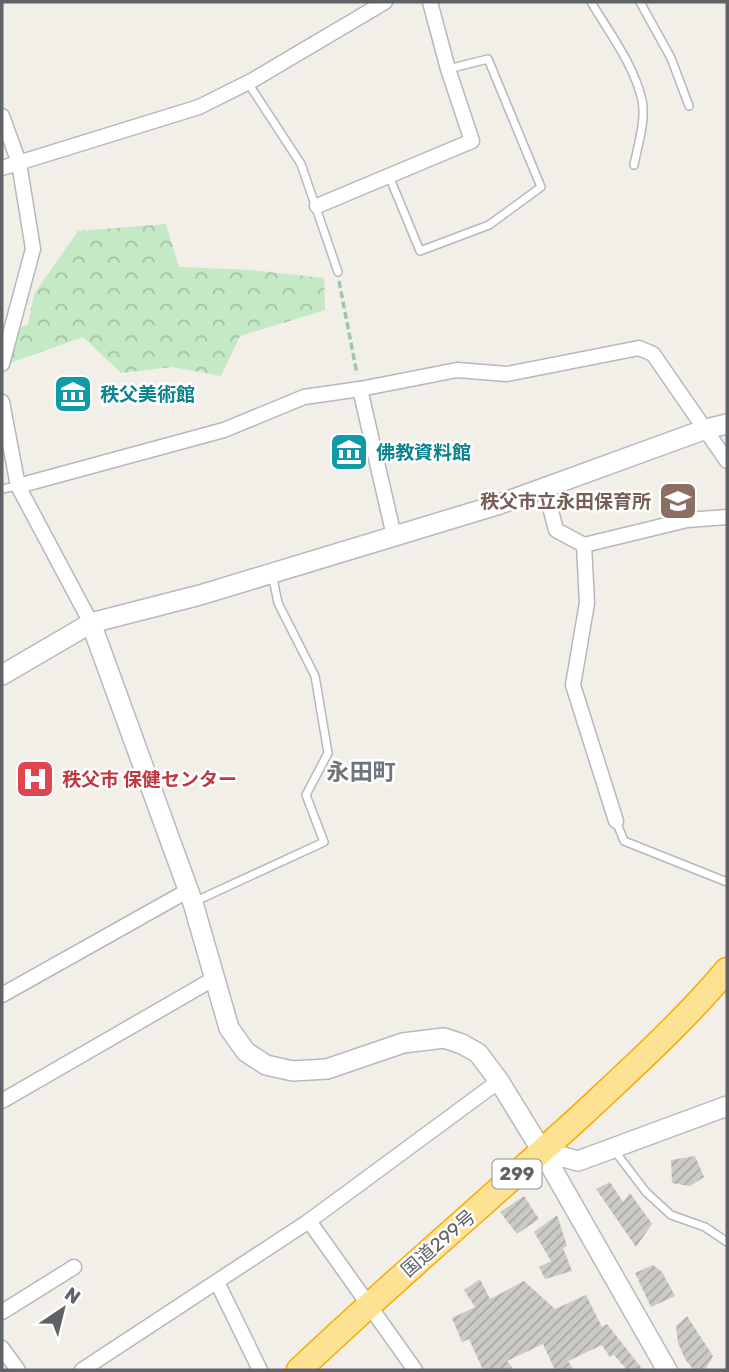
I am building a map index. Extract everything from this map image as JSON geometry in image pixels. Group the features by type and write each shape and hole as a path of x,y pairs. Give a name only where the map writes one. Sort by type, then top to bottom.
{"highway":[{"name":"国道299号","path":"299,1370 689,1014 727,970"}],"street":[{"path":"2,169 199,107 248,83 385,2"},
{"path":"317,206 472,141 448,69 430,2"},
{"path":"2,116 19,163 33,249 2,365"},
{"path":"18,486 225,430 304,397 457,370 506,374 639,348 653,354 727,461"},
{"path":"360,389 394,536"},
{"path":"2,402 18,486 91,623 191,897 229,1028 246,1052 266,1065 293,1071 327,1069 403,1043 444,1038 462,1044 478,1054 499,1081 542,1151 667,1370"},
{"path":"2,675 91,623 200,595 497,505 706,429 727,424"},
{"path":"545,488 555,530 584,545 687,520 727,517"},
{"path":"584,545 587,603 573,685 616,821"},
{"path":"2,995 191,897"},
{"path":"2,1101 215,978"},
{"path":"82,1370 309,1221 499,1081"},
{"path":"542,1151 578,1161 614,1150 727,1105"},
{"path":"309,1221 415,1370"},
{"path":"2,1312 74,1267"},
{"path":"216,1282 260,1370"},
{"path":"2,1348 18,1370"}],"lane":[{"path":"591,2 627,63 642,100 642,126 634,165"},
{"path":"640,2 671,58 689,106"},
{"path":"388,176 420,251 489,225 541,187 488,60 448,69"},
{"path":"248,83 301,164 338,272"},
{"path":"2,489 18,486"},
{"path":"191,897 324,842 306,794 328,753 315,676 278,603 272,573"},
{"path":"616,821 624,841 727,882"},
{"path":"614,1150 646,1192 671,1215 705,1227 727,1242"}],"path":[{"path":"338,272 360,389"}],"green space":[{"path":"166,224 179,267 252,270 324,278 325,310 240,336 221,376 172,367 121,373 83,337 2,366 2,333 28,325 34,294 78,231"}],"building":[{"path":"695,1156 704,1177 690,1186 672,1183 671,1160"},
{"path":"610,1182 623,1202 630,1193 652,1224 636,1247 596,1189"},
{"path":"524,1196 539,1219 517,1234 500,1212"},
{"path":"557,1215 567,1246 563,1248 572,1271 545,1279 539,1267 551,1261 534,1232"},
{"path":"653,1265 662,1272 675,1296 651,1307 635,1273"},
{"path":"480,1279 490,1299 524,1281 555,1309 586,1295 602,1327 607,1324 643,1370 627,1370 614,1355 610,1357 602,1345 568,1361 574,1370 555,1370 543,1344 507,1361 514,1370 483,1370 469,1339 462,1342 452,1318 475,1307 464,1290"},
{"path":"687,1316 713,1356 705,1370 694,1370 685,1359 678,1343 676,1326"}],"place":[{"name":"秩父美術館","path":"73,394"},
{"name":"佛教資料館","path":"349,452"},
{"name":"秩父市立永田保育所","path":"678,501"},
{"name":"秩父市 保健センター","path":"35,779"}],"district":[{"name":"永田町","path":"361,772"}]}
